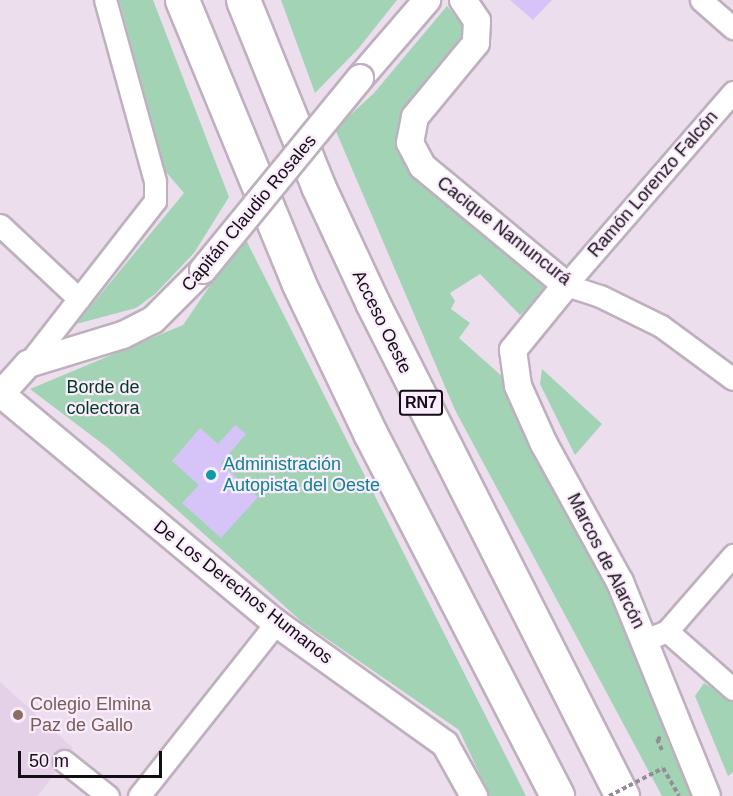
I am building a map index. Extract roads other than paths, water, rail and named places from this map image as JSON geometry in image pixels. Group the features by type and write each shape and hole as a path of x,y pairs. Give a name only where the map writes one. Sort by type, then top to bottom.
{"highway":[{"path":"182,0 298,282 370,433 557,796"},
{"name":"Acceso Oeste","path":"243,0 318,186 372,302 622,796"}],"street":[{"path":"0,395 28,364 148,214 155,201 155,181 105,0"},
{"name":"Capitán Claudio Rosales","path":"28,364 136,329 168,308 203,270 427,0"},
{"name":"Cacique Namuncurá","path":"463,0 477,21 476,43 415,117 410,144 422,166 566,285 600,296 661,326 733,379"},
{"path":"701,0 733,28"},
{"name":"Ramón Lorenzo Falcón","path":"512,364 513,350 566,285 733,92"},
{"path":"0,225 79,299"},
{"name":"Marcos de Alarcón","path":"512,364 529,414 620,582 656,636 707,796"},
{"name":"De Los Derechos Humanos","path":"0,395 276,623 445,744 474,796"},
{"path":"733,555 656,636 733,689"},
{"path":"139,796 276,623"},
{"path":"64,761 108,796"}],"place":[{"name":"Administración Autopista del Oeste","path":"211,475"},
{"name":"Colegio Elmina Paz de Gallo","path":"18,715"}],"park label":[{"name":"Borde de colectora","path":"103,398"}]}
